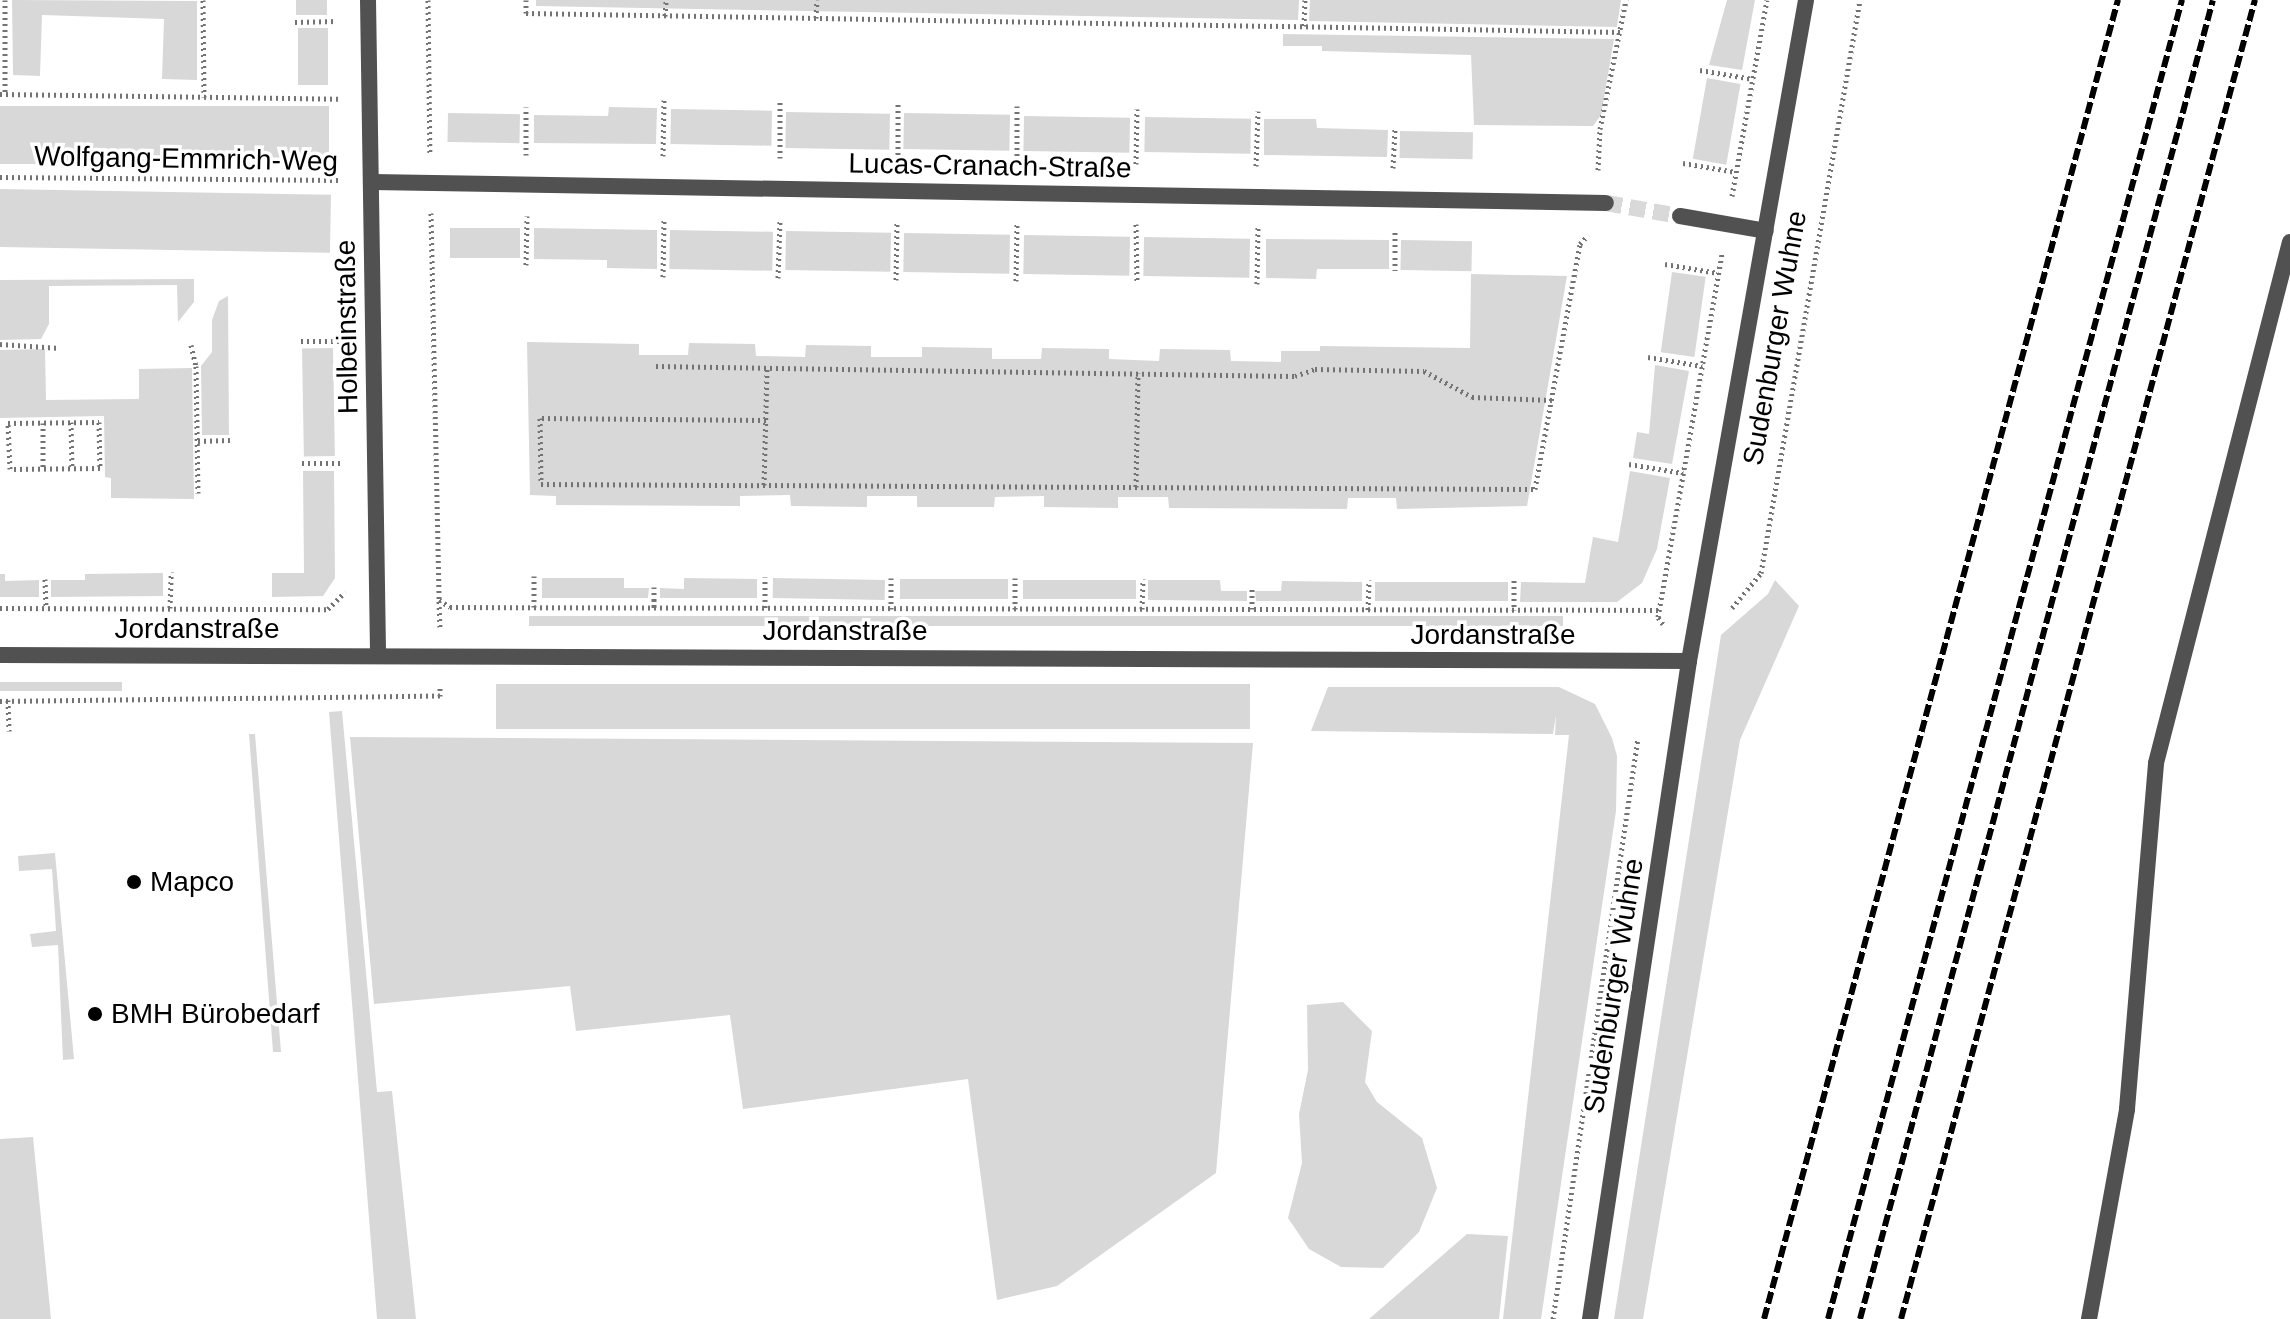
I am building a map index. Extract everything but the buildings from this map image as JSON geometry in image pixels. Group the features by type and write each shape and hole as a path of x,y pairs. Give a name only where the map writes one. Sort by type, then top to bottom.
{"street":[{"name":"Holbeinstraße","path":"368,0 378,654"},
{"name":"Sudenburger Wuhne","path":"1590,1319 1689,661 1806,0"},
{"name":"Lucas-Cranach-Straße","path":"372,182 1606,203"},
{"path":"1680,216 1766,231"},
{"path":"2089,1319 2127,1109 2156,763 2290,242"},
{"name":"Jordanstraße","path":"0,655 1689,661"}],"path":[{"path":"5,0 2,94 339,99"},
{"path":"203,0 204,97"},
{"name":"Jordanstraße","path":"428,0 439,600 450,607 1659,613 1683,473"},
{"path":"526,0 526,13 1621,32"},
{"path":"665,16 666,0"},
{"path":"816,18 817,0"},
{"path":"1304,26 1305,0"},
{"path":"1598,170 1600,129 1626,0"},
{"path":"1629,464 1683,473 1767,0"},
{"name":"Sudenburger Wuhne","path":"1725,617 1761,573 1860,0"},
{"path":"295,22 337,21"},
{"path":"1700,70 1753,79"},
{"path":"663,156 664,100"},
{"path":"780,101 780,158"},
{"path":"898,104 898,159"},
{"path":"1017,106 1017,162"},
{"path":"526,107 526,156"},
{"path":"1136,165 1137,109"},
{"path":"1256,166 1258,111"},
{"path":"1393,169 1395,128"},
{"path":"1683,163 1736,172"},
{"name":"Wolfgang-Emmrich-Weg","path":"0,177 372,182"},
{"path":"526,265 527,216"},
{"path":"663,277 664,217"},
{"path":"778,278 780,219"},
{"path":"896,280 897,221"},
{"path":"1016,281 1017,222"},
{"path":"1136,223 1137,283"},
{"path":"1257,284 1258,226"},
{"path":"1395,230 1395,271"},
{"path":"766,420 540,418 541,484 1535,489 1580,244 1588,235"},
{"path":"1665,264 1718,273"},
{"path":"301,341 343,341"},
{"path":"0,344 60,348"},
{"path":"191,345 196,366 198,493"},
{"path":"1648,357 1702,366"},
{"path":"656,366 1295,376 1315,369 1424,371 1472,397 1552,400"},
{"path":"764,485 767,368"},
{"path":"1136,487 1138,373"},
{"path":"71,422 72,469"},
{"path":"99,422 100,468 10,469 8,423 43,423 99,422"},
{"path":"43,423 43,469"},
{"path":"198,441 230,440"},
{"path":"302,463 344,463"},
{"path":"170,608 171,572"},
{"path":"534,576 534,607"},
{"path":"765,577 765,608"},
{"path":"891,578 891,609"},
{"path":"1015,578 1015,609"},
{"path":"45,579 46,608"},
{"path":"1142,609 1143,579"},
{"path":"1368,610 1369,580"},
{"path":"1514,580 1514,610"},
{"path":"654,587 654,608"},
{"path":"1252,589 1252,609"},
{"path":"0,608 328,609 346,591"},
{"path":"8,700 9,731"},
{"name":"Sudenburger Wuhne","path":"1553,1319 1638,738"},
{"path":"162,883 206,879"}],"shaded area":[{"path":"12,0 197,1 197,80 162,79 164,19 42,15 40,76 13,75"},
{"path":"296,0 327,0 327,15 296,15"},
{"path":"536,0 1299,0 1298,20 536,6"},
{"path":"1310,0 1621,0 1617,27 1309,21"},
{"path":"1727,0 1755,0 1742,70 1709,65"},
{"path":"298,28 328,28 328,85 298,85"},
{"path":"1283,34 1614,39 1601,115 1593,126 1474,125 1471,55 1322,51 1322,46 1283,46"},
{"path":"1707,78 1740,84 1726,165 1693,159"},
{"path":"0,106 329,106 329,164 0,164"},
{"path":"609,107 657,108 656,144 534,143 534,115 608,116"},
{"path":"671,109 772,111 771,146 670,144"},
{"path":"786,112 890,114 889,150 785,148"},
{"path":"448,113 520,114 519,143 447,142"},
{"path":"904,113 1010,115 1009,151 903,149"},
{"path":"1024,116 1130,118 1129,153 1023,151"},
{"path":"1145,117 1251,119 1250,154 1144,152"},
{"path":"1264,119 1316,119 1317,128 1388,130 1387,157 1264,155"},
{"path":"1400,131 1473,132 1473,159 1400,158"},
{"path":"0,189 331,195 330,253 0,247"},
{"path":"450,228 520,228 520,258 450,258"},
{"path":"534,228 657,230 657,269 607,268 607,260 534,259"},
{"path":"670,230 773,232 772,271 669,269"},
{"path":"786,231 891,233 890,272 785,270"},
{"path":"904,233 1010,235 1009,274 903,272"},
{"path":"1024,235 1130,237 1129,276 1023,274"},
{"path":"1144,237 1250,239 1249,278 1143,276"},
{"path":"1266,239 1389,240 1389,269 1317,269 1316,279 1266,278"},
{"path":"1401,240 1472,241 1471,271 1400,270"},
{"path":"1672,272 1706,277 1694,357 1661,352"},
{"path":"1471,274 1567,276 1527,506 1397,509 1396,498 1348,498 1347,509 1169,508 1168,497 1118,497 1118,508 1044,507 1044,496 995,497 994,507 917,507 917,496 867,496 867,507 791,506 790,495 740,496 740,506 556,505 556,496 530,495 527,342 639,344 639,355 688,355 689,343 755,344 756,356 805,357 806,345 871,346 871,357 922,357 922,347 992,348 992,359 1041,359 1042,348 1109,349 1109,359 1159,361 1160,349 1230,350 1231,361 1281,362 1281,351 1320,351 1320,346 1470,348"},
{"path":"194,279 194,302 178,322 177,285 49,286 49,324 41,339 0,340 0,280"},
{"path":"228,296 229,435 202,435 201,366 212,352 212,320 219,301"},
{"path":"333,348 335,456 304,457 302,349"},
{"path":"45,349 46,400 139,399 139,369 192,368 194,499 111,498 111,478 105,477 104,416 0,418 0,350"},
{"path":"1655,365 1689,371 1672,464 1633,458 1637,432 1649,434"},
{"path":"303,471 334,471 335,578 323,596 272,597 272,573 304,573"},
{"path":"1630,471 1670,478 1657,549 1642,583 1617,602 1520,602 1521,582 1585,583 1593,537 1618,542"},
{"path":"163,573 163,596 51,597 51,580 85,580 85,574"},
{"path":"0,574 5,574 5,581 39,580 39,597 0,597"},
{"path":"542,578 624,578 624,588 649,588 648,598 542,598"},
{"path":"684,578 757,579 757,598 660,598 660,588 684,589"},
{"path":"773,578 885,580 885,600 773,598"},
{"path":"900,579 1008,579 1008,599 900,599"},
{"path":"1023,580 1136,580 1136,599 1023,599"},
{"path":"1148,580 1220,580 1221,591 1247,591 1247,601 1148,600"},
{"path":"1775,580 1799,606 1740,740 1643,1319 1614,1319 1721,635 1768,594"},
{"path":"1282,581 1362,582 1362,601 1256,601 1255,591 1281,591"},
{"path":"1375,582 1508,582 1508,601 1375,601"},
{"path":"529,616 1563,616 1563,626 529,626"},
{"path":"0,682 122,682 122,691 0,691"},
{"path":"496,684 1250,684 1250,729 496,729"},
{"path":"1328,687 1559,687 1595,704 1612,738 1617,756 1616,811 1541,1319 1503,1319 1569,735 1555,735 1556,715 1553,734 1311,731"},
{"path":"342,711 377,1092 392,1091 416,1319 377,1319 329,712"},
{"path":"249,734 255,734 281,1052 273,1052"},
{"path":"350,737 1253,743 1216,1173 1057,1286 997,1300 968,1079 743,1109 730,1015 576,1031 570,986 374,1004"},
{"path":"55,853 74,1059 63,1060 58,945 32,947 30,934 56,931 52,869 19,871 18,856"},
{"path":"1343,1002 1372,1031 1365,1082 1377,1102 1422,1138 1437,1188 1419,1232 1383,1268 1341,1267 1309,1249 1288,1218 1302,1163 1299,1114 1308,1070 1307,1005"},
{"path":"33,1137 51,1319 0,1319 0,1139"},
{"path":"1467,1234 1508,1236 1499,1319 1369,1319"}],"tunnel":[{"path":"1606,203 1680,216"}],"railway":[{"path":"1764,1319 2118,0"},
{"path":"1828,1319 2182,0"},
{"path":"1860,1319 2213,0"},
{"path":"1901,1319 2255,0"}],"place":[{"name":"Mapco","path":"134,882"},
{"name":"BMH Bürobedarf","path":"95,1014"}]}
